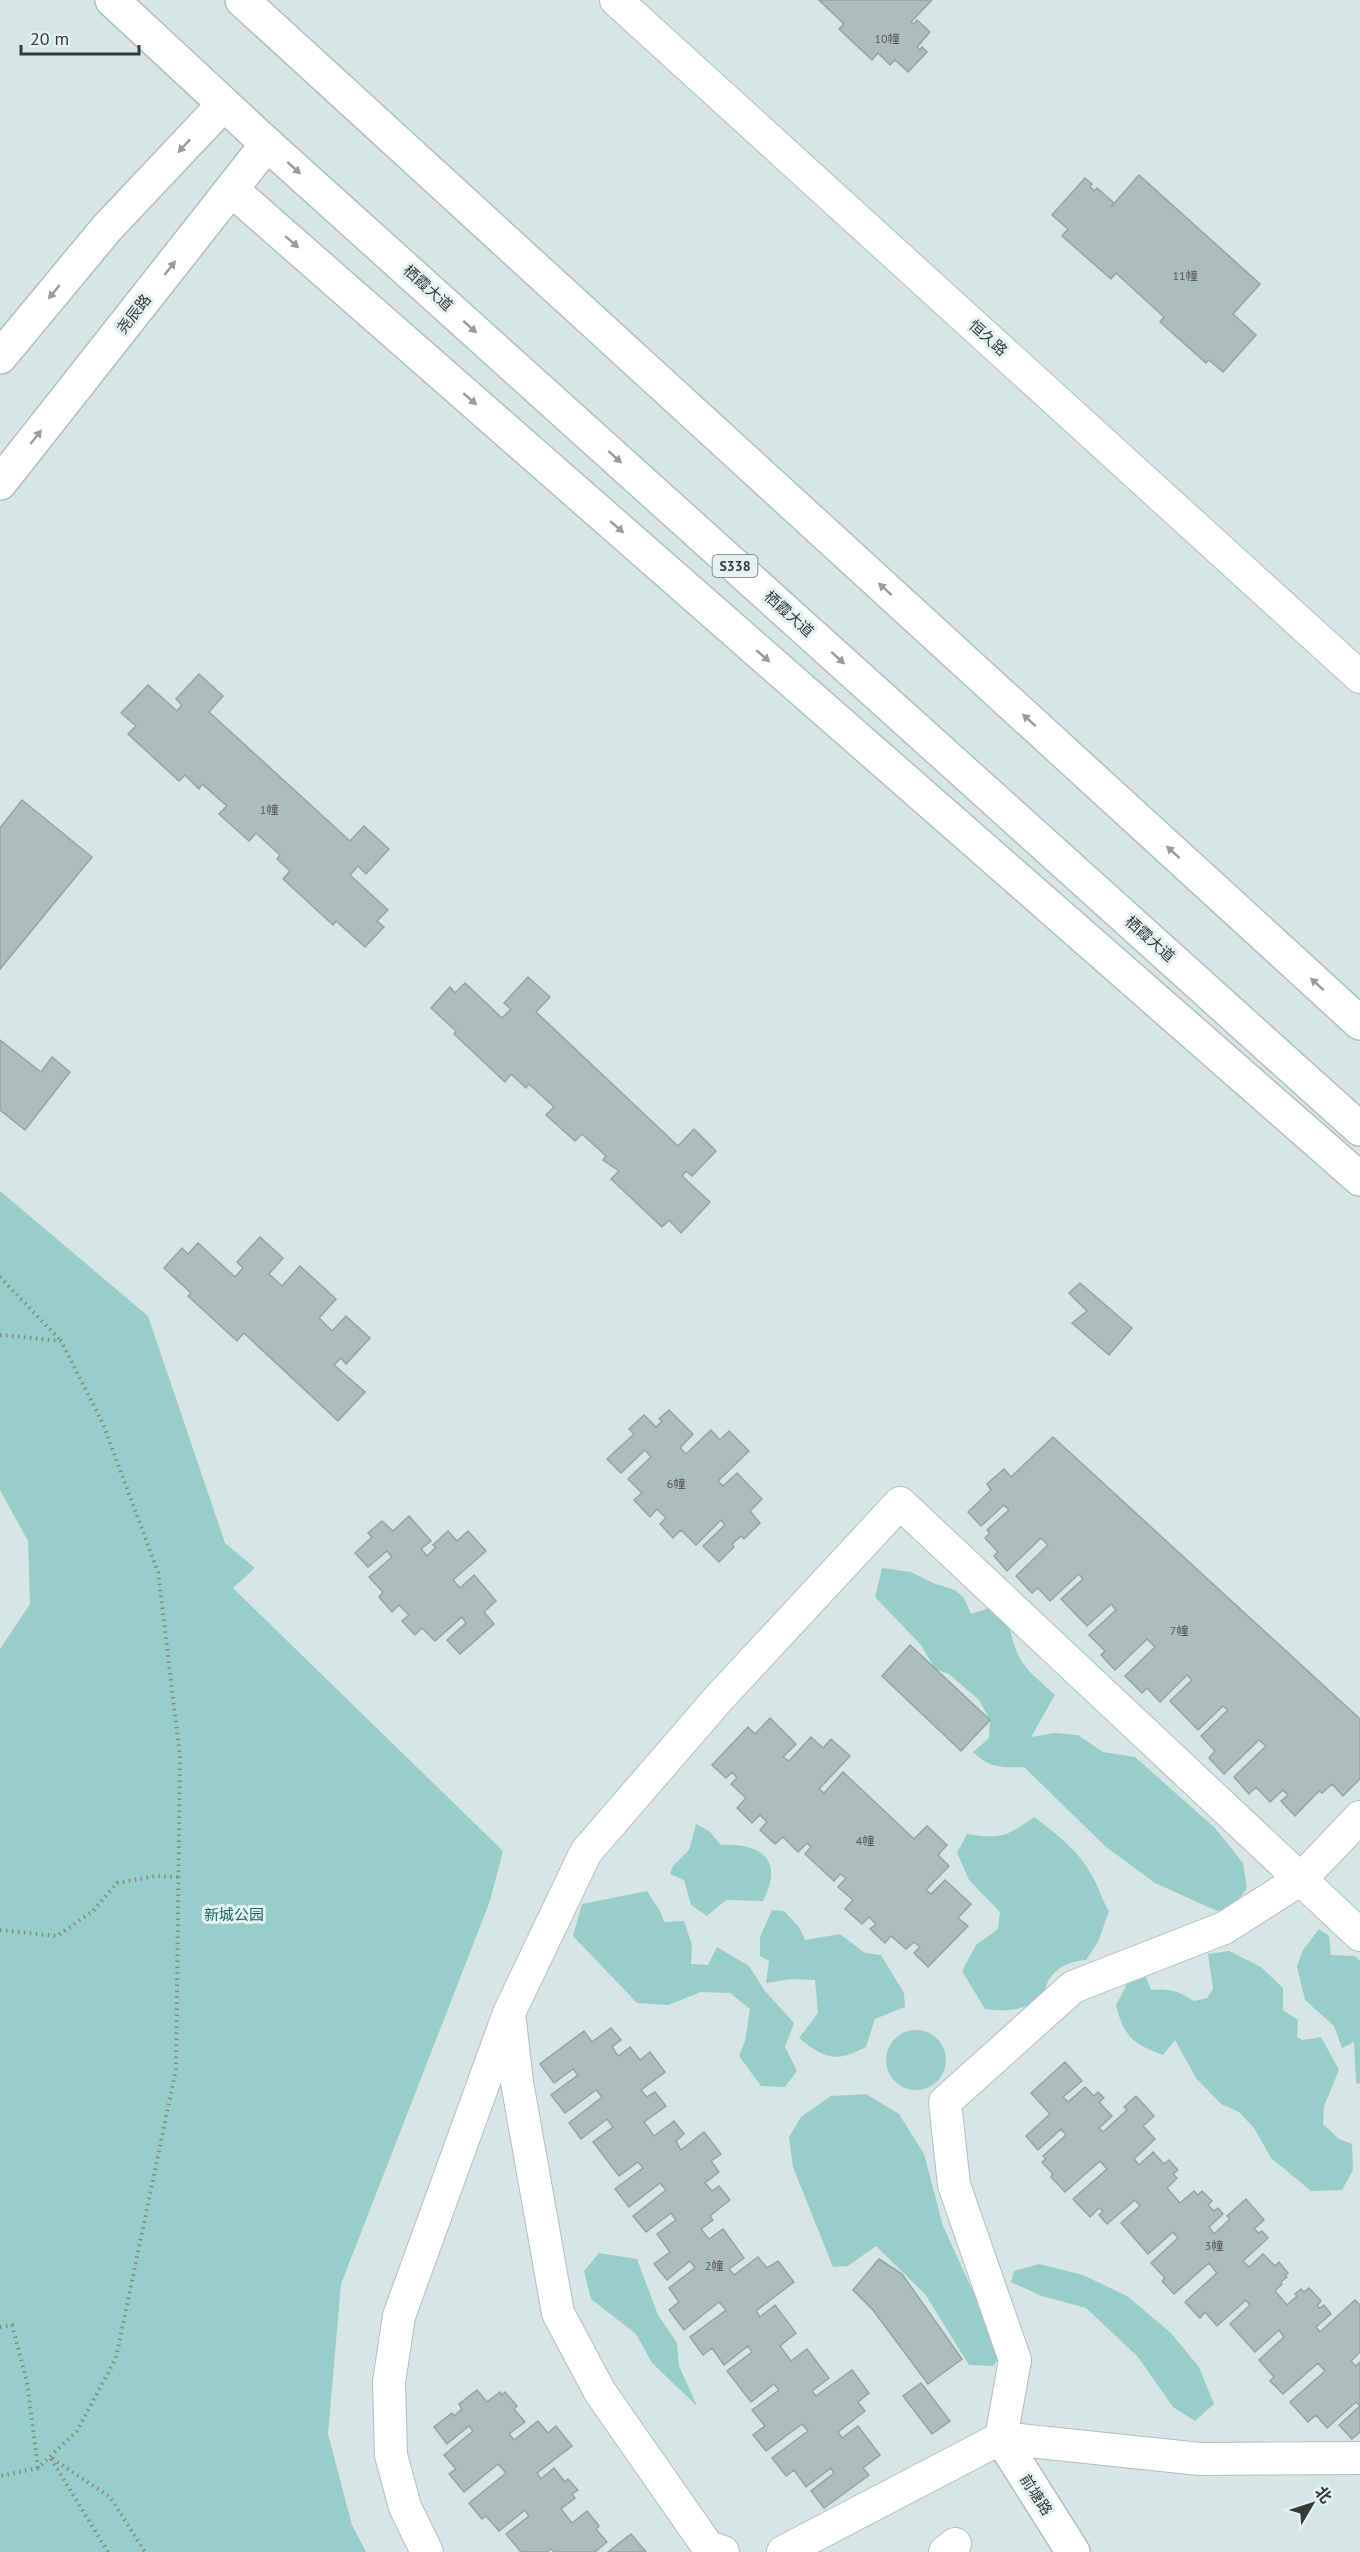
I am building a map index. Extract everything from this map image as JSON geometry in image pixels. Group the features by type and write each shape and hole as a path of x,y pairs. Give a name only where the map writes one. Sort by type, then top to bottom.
{"main road":[{"name":"栖霞大道","path":"112,0 267,144 1360,1129"},
{"path":"242,0 1360,1023"},
{"path":"0,357 107,228 224,104"},
{"name":"尧辰路","path":"0,483 267,144"},
{"path":"232,190 1360,1179"},
{"name":"前塘路","path":"1001,2438 1073,2552"}],"street":[{"name":"恒久路","path":"615,0 1360,677"},
{"path":"427,2552 405,2507 391,2455 388,2382 399,2316 509,2013 586,1852 720,1698 900,1503 1360,1935"},
{"path":"1001,2438 1015,2360 954,2185 945,2102 1073,1987 1224,1928 1301,1879 1360,1817"},
{"path":"509,2013 517,2082 558,2313 600,2392 708,2547 723,2552"},
{"path":"783,2552 1001,2438 1200,2459 1360,2458"}],"path":[{"path":"0,1277 61,1341 103,1424 158,1572 180,1756 176,2069 116,2358 77,2431 38,2468 0,2476"},
{"path":"0,1335 61,1341"},
{"path":"0,1930 57,1936 93,1911 117,1883 156,1876 178,1877"},
{"path":"0,2326 12,2325 27,2382 38,2468"},
{"path":"50,2457 108,2552"},
{"path":"50,2457 110,2497 145,2552"}],"green space":[{"name":"新城公园","path":"0,1191 148,1316 225,1543 255,1568 233,1588 503,1851 490,1901 341,2284 328,2434 352,2525 366,2552 0,2552 0,1649 30,1604 28,1541 0,1490"},
{"path":"882,1568 911,1572 933,1583 955,1590 964,1598 971,1614 989,1608 1009,1624 1015,1649 1024,1665 1055,1695 1031,1737 1055,1733 1078,1735 1103,1752 1135,1757 1215,1828 1243,1863 1247,1888 1232,1909 1217,1911 1155,1883 1106,1847 1024,1767 996,1766 973,1752 989,1738 990,1720 979,1700 949,1674 935,1669 921,1645 875,1597"},
{"path":"1034,1817 1081,1859 1093,1877 1109,1911 1098,1942 1086,1960 1071,1963 1057,1970 1049,1980 1042,1996 1036,2001 1015,2009 985,2009 962,1971 976,1945 998,1929 1000,1912 969,1880 957,1853 967,1834 1003,1835 1017,1829"},
{"path":"696,1824 709,1831 721,1845 748,1847 765,1857 770,1865 771,1875 763,1901 726,1900 707,1916 691,1905 684,1880 670,1874 673,1866 689,1850"},
{"path":"647,1891 664,1922 684,1921 692,1945 691,1964 708,1965 717,1947 749,1966 765,1991 794,2023 785,2047 797,2071 785,2087 761,2086 739,2056 745,2041 750,2009 730,1993 701,1992 668,2005 637,2003 573,1936 582,1904"},
{"path":"772,1910 784,1911 799,1927 805,1940 840,1934 865,1953 881,1955 904,1993 905,2007 875,2019 866,2047 838,2057 816,2051 799,2038 818,2013 815,1980 791,1979 766,1983 769,1961 760,1956 760,1937"},
{"path":"1319,1929 1329,1936 1331,1955 1355,1956 1360,1961 1360,2084 1356,2083 1354,2042 1342,2048 1334,2026 1305,2000 1297,1966 1303,1950"},
{"path":"1229,1951 1261,1967 1283,1988 1283,2010 1298,2020 1297,2037 1303,2040 1321,2037 1339,2070 1324,2106 1323,2124 1339,2139 1352,2144 1353,2170 1342,2190 1311,2191 1271,2158 1254,2128 1239,2112 1221,2104 1196,2078 1175,2040 1163,2055 1137,2043 1122,2025 1116,2005 1127,1984 1146,1977 1151,1990 1173,1991 1194,2001 1207,1998 1213,1989 1208,1954"},
{"path":"916,2030 933,2035 941,2043 946,2060 941,2077 933,2085 916,2090 899,2085 891,2077 886,2060 891,2043 899,2035"},
{"path":"866,2094 899,2114 924,2154 943,2226 1002,2355 993,2366 969,2365 925,2294 876,2246 848,2266 833,2267 793,2167 789,2137 801,2117 831,2096"},
{"path":"599,2253 637,2259 658,2315 677,2343 679,2366 697,2406 652,2363 636,2334 591,2299 584,2271"},
{"path":"1039,2264 1083,2275 1127,2296 1171,2333 1199,2367 1214,2404 1195,2421 1173,2407 1138,2357 1086,2308 1042,2296 1011,2282 1014,2271"}],"building":[{"path":"819,0 932,0 911,22 914,24 917,20 930,32 917,47 920,50 922,47 927,52 908,72 895,60 890,65 878,53 872,60 839,29 844,24"},
{"path":"1139,175 1260,284 1233,314 1256,335 1223,372 1209,360 1206,363 1160,322 1164,317 1116,273 1111,279 1062,236 1068,229 1052,215 1085,178 1092,184 1090,186 1094,191 1097,188 1114,203 1111,207"},
{"path":"199,674 223,696 209,712 350,841 364,826 389,849 366,874 358,866 350,875 388,910 377,921 384,927 365,947 336,921 333,925 283,879 290,871 277,859 280,855 256,833 249,841 219,814 227,806 202,784 199,789 185,775 179,781 128,734 136,726 121,713 148,685 177,711 182,705 176,699"},
{"path":"22,800 92,857 0,969 0,828"},
{"path":"528,977 550,997 536,1012 678,1146 694,1129 716,1151 692,1176 686,1171 682,1176 710,1202 681,1233 669,1220 662,1227 611,1179 619,1171 603,1160 606,1156 582,1134 575,1141 546,1115 554,1107 529,1084 526,1088 511,1074 505,1082 454,1034 456,1031 431,1008 450,987 455,993 465,983 502,1018 511,1009 504,1003"},
{"path":"0,1040 41,1072 52,1057 70,1072 25,1130 0,1110"},
{"path":"260,1237 283,1258 269,1274 282,1286 300,1266 336,1299 319,1318 332,1331 346,1316 370,1338 346,1364 341,1358 334,1365 365,1392 338,1421 244,1333 237,1341 188,1296 191,1293 164,1268 182,1248 188,1254 198,1243 235,1277 243,1268 237,1262"},
{"path":"1080,1283 1132,1328 1109,1355 1072,1323 1087,1311 1069,1293"},
{"path":"669,1410 693,1434 680,1448 686,1454 711,1430 720,1440 729,1431 749,1451 718,1481 723,1486 737,1473 762,1499 750,1511 760,1523 744,1539 741,1536 732,1544 734,1547 719,1562 703,1546 725,1525 721,1520 696,1545 681,1530 673,1538 660,1524 666,1518 657,1509 650,1517 634,1500 642,1493 628,1479 651,1457 645,1450 621,1473 607,1459 634,1434 629,1429 644,1415 656,1427 662,1421 659,1419"},
{"path":"1053,1437 1360,1719 1360,1779 1343,1796 1332,1784 1322,1793 1319,1791 1295,1816 1281,1801 1288,1795 1283,1790 1270,1802 1256,1787 1249,1794 1234,1777 1266,1746 1259,1740 1224,1774 1209,1758 1215,1751 1201,1736 1228,1710 1223,1706 1198,1730 1170,1701 1192,1680 1187,1675 1160,1702 1147,1688 1142,1693 1125,1676 1155,1647 1147,1639 1115,1670 1101,1655 1105,1651 1089,1635 1116,1610 1111,1604 1087,1626 1061,1599 1083,1579 1079,1574 1050,1601 1038,1588 1032,1593 1016,1576 1048,1545 1041,1538 1007,1571 994,1556 998,1552 985,1538 990,1533 987,1530 1009,1510 1004,1505 981,1526 968,1512 991,1490 987,1484 1004,1469 1011,1477"},
{"path":"409,1516 431,1541 421,1549 427,1556 436,1547 433,1545 448,1531 457,1541 468,1531 486,1551 453,1580 460,1588 474,1575 496,1601 484,1612 494,1624 460,1654 447,1640 466,1623 462,1617 435,1641 422,1628 415,1635 402,1621 409,1615 399,1605 392,1612 379,1597 383,1592 369,1577 392,1557 387,1551 368,1567 355,1553 372,1537 368,1533 382,1521 393,1531"},
{"path":"910,1645 990,1720 961,1751 882,1676"},
{"path":"770,1718 796,1744 783,1757 789,1761 811,1737 823,1748 831,1739 850,1756 819,1789 824,1793 843,1772 914,1839 927,1826 947,1845 938,1855 949,1866 926,1890 931,1894 945,1880 971,1904 958,1918 968,1926 928,1967 914,1953 920,1947 914,1942 906,1949 891,1936 885,1943 870,1929 876,1924 869,1917 862,1924 845,1909 853,1900 838,1887 846,1878 840,1874 834,1881 805,1854 811,1847 807,1843 798,1852 783,1837 775,1844 760,1830 767,1822 760,1815 752,1823 737,1808 746,1798 731,1784 737,1778 732,1772 726,1778 712,1765 748,1727 755,1734"},
{"path":"611,2028 621,2040 612,2047 618,2056 630,2047 640,2060 650,2052 665,2072 641,2090 647,2097 655,2092 666,2106 644,2122 654,2136 674,2121 684,2134 676,2141 681,2150 704,2132 721,2154 711,2161 719,2172 705,2183 712,2191 719,2186 730,2200 710,2216 713,2220 701,2229 709,2239 723,2229 744,2258 729,2269 734,2275 758,2257 767,2268 778,2261 794,2282 756,2311 760,2317 775,2305 796,2333 780,2346 791,2361 807,2349 829,2378 812,2391 816,2396 852,2370 869,2393 858,2402 865,2411 838,2432 842,2438 858,2426 880,2455 863,2468 869,2475 824,2508 811,2491 834,2473 831,2468 806,2487 794,2470 786,2476 772,2458 808,2431 802,2424 766,2451 753,2435 765,2426 752,2410 779,2390 774,2384 751,2402 727,2371 752,2352 748,2346 724,2365 712,2348 703,2355 690,2337 726,2310 719,2302 684,2330 669,2310 679,2302 669,2288 695,2268 690,2261 667,2280 654,2264 670,2252 657,2234 676,2220 671,2213 646,2232 633,2216 666,2190 660,2183 629,2207 615,2189 643,2168 638,2162 619,2176 593,2142 613,2127 607,2119 581,2139 569,2123 602,2097 596,2090 565,2113 551,2095 578,2075 573,2069 554,2083 540,2064 584,2031 592,2042"},
{"path":"1065,2062 1082,2081 1063,2097 1068,2102 1085,2087 1094,2096 1098,2092 1104,2098 1099,2102 1112,2116 1099,2128 1103,2132 1127,2110 1124,2107 1136,2096 1154,2116 1143,2126 1155,2139 1134,2159 1139,2165 1153,2152 1164,2164 1169,2160 1178,2170 1173,2174 1177,2178 1167,2188 1180,2203 1194,2191 1198,2195 1202,2191 1212,2201 1208,2205 1214,2211 1218,2208 1223,2214 1209,2227 1214,2234 1230,2219 1227,2216 1246,2199 1264,2220 1254,2229 1259,2233 1262,2231 1268,2238 1243,2261 1249,2267 1263,2254 1275,2266 1279,2262 1288,2273 1275,2291 1287,2305 1301,2289 1304,2292 1309,2288 1321,2301 1317,2306 1320,2308 1324,2305 1331,2314 1316,2327 1320,2332 1355,2300 1360,2305 1360,2352 1351,2361 1356,2366 1360,2362 1360,2406 1356,2402 1327,2428 1316,2415 1308,2422 1290,2402 1325,2371 1318,2363 1283,2394 1270,2381 1274,2377 1259,2360 1284,2337 1279,2330 1255,2352 1230,2324 1250,2305 1246,2300 1217,2326 1205,2312 1200,2318 1185,2302 1217,2273 1209,2263 1174,2294 1162,2281 1165,2278 1151,2263 1178,2238 1173,2232 1148,2254 1121,2223 1140,2206 1135,2200 1107,2224 1099,2215 1103,2211 1099,2208 1090,2217 1073,2199 1107,2169 1100,2161 1065,2192 1051,2177 1053,2174 1042,2162 1046,2159 1043,2156 1066,2135 1061,2129 1038,2150 1026,2136 1050,2114 1031,2093"},
{"path":"879,2259 902,2274 962,2359 928,2384 873,2310 853,2290"},
{"path":"921,2383 950,2421 932,2434 903,2396"},
{"path":"477,2390 487,2402 500,2392 502,2395 505,2392 517,2406 514,2409 525,2422 509,2434 514,2440 538,2421 548,2433 556,2426 572,2446 537,2473 541,2479 554,2468 565,2482 568,2479 578,2490 572,2494 575,2498 561,2509 572,2523 587,2511 599,2526 596,2529 607,2542 595,2552 554,2552 551,2549 547,2552 521,2552 506,2534 529,2516 525,2510 499,2531 486,2516 482,2519 469,2503 506,2473 498,2464 464,2492 449,2474 456,2469 444,2455 473,2431 469,2426 447,2444 434,2427 452,2413 454,2416 462,2409 459,2404"},
{"path":"1360,2406 1360,2432 1352,2439 1339,2425"},
{"path":"631,2534 646,2552 608,2552"}]}
